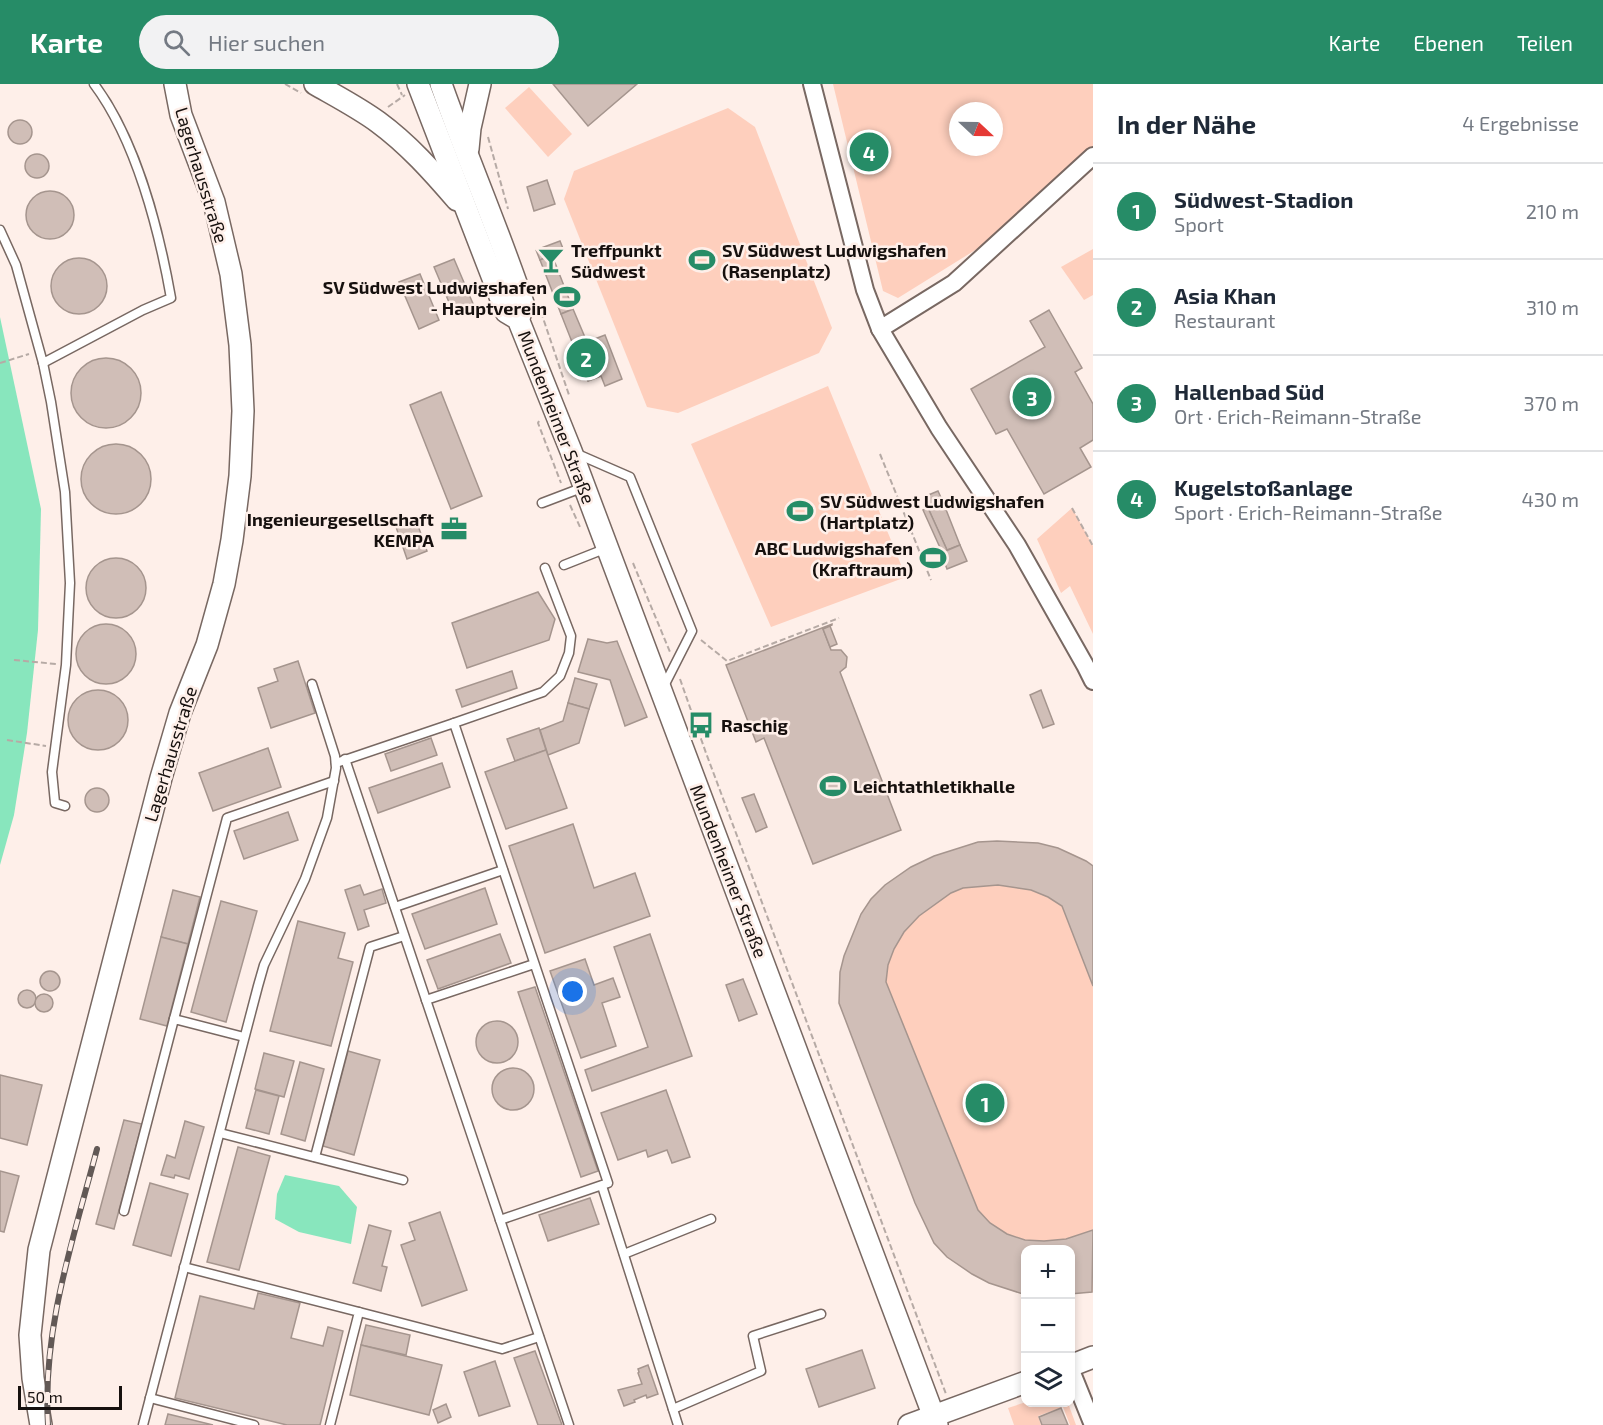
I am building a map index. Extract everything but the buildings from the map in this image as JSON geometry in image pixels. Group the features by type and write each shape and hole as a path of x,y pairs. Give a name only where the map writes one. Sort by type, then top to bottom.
{"street":[{"path":"166,84 181,114"},
{"name":"Lagerhausstraße","path":"41,1425 33,1378 30,1335 39,1250 161,778 180,713 207,645 224,584 240,476 243,411 241,356 231,274 214,202 181,114 175,84"},
{"path":"315,84 377,121 400,140 469,214"},
{"name":"Mundenheimer Straße","path":"441,84 508,257 524,306 518,319"},
{"path":"467,156 470,128 480,84"},
{"path":"812,84 865,290 880,329 939,428 1017,545 1093,681"},
{"name":"Mundenheimer Straße","path":"413,90 469,214 506,312 518,319 571,451 661,692 941,1417"},
{"path":"880,329 954,283 1093,156"},
{"path":"1075,1365 1093,1357"},
{"path":"1075,1378 1093,1425"},
{"path":"909,1425 941,1417 1021,1384"}],"lane":[{"path":"43,363 171,298 158,236 129,148 108,102 94,84"},
{"path":"0,230 16,265 43,363 65,492 70,583 66,665 51,772 55,803 64,806"},
{"path":"571,451 630,477 692,631 661,692"},
{"path":"542,503 584,486"},
{"path":"564,566 607,548"},
{"path":"336,763 543,692 560,676 569,653 571,636 545,568"},
{"path":"143,1425 264,965 305,879 327,818 336,763 312,684"},
{"path":"454,723 608,1184 500,1220"},
{"path":"345,759 569,1425"},
{"path":"124,1211 227,818 334,782"},
{"path":"395,907 503,870"},
{"path":"315,1157 370,947 404,936"},
{"path":"426,1000 534,964"},
{"path":"174,1019 244,1037"},
{"path":"220,1133 403,1180"},
{"path":"602,1185 678,1425"},
{"path":"624,1254 711,1219"},
{"path":"184,1267 502,1349 539,1337"},
{"path":"330,1425 359,1312"},
{"path":"673,1409 761,1371 753,1336 821,1314"},
{"path":"150,1398 254,1425"}],"path":[{"path":"397,84 413,90"},
{"path":"377,121 389,106 413,90"},
{"path":"486,132 509,211"},
{"path":"540,312 570,398"},
{"path":"0,363 40,351"},
{"path":"880,454 931,580"},
{"path":"1072,508 1093,546"},
{"path":"632,561 675,664 941,1417"},
{"path":"708,647 727,661 839,618"},
{"path":"14,660 66,665"},
{"path":"7,740 56,747"}],"shaded area":[{"path":"833,84 1093,84 1093,148 985,244 898,298 883,291"},
{"path":"529,87 572,134 548,157 505,108"},
{"name":"SV Südwest Ludwigshafen (Rasenplatz)","path":"728,108 755,127 832,328 819,353 678,413 647,407 564,199 574,171"},
{"path":"1093,249 1093,295 1084,300 1061,267"},
{"path":"0,317 41,509 38,630 27,733 14,815 0,865"},
{"name":"SV Südwest Ludwigshafen (Hartplatz)","path":"828,386 906,577 771,627 691,444"},
{"path":"1072,508 1093,546 1093,634 1070,586 1061,593 1037,539"},
{"path":"997,841 1047,846 1070,853 1093,866 1093,1292 1075,1294 1075,1245 1021,1245 1021,1294 989,1283 972,1274 947,1257 934,1243 915,1203 839,1003 840,972 871,899 885,885 911,867 934,856 978,842"},
{"path":"285,1175 339,1186 357,1207 351,1244 299,1232 275,1219 277,1194"},
{"path":"1021,1404 1021,1407 1063,1407 1038,1416 1041,1425 1014,1425 1008,1408"},
{"path":"1063,1407 1069,1407 1076,1425 1070,1425"}],"railway":[{"path":"48,1425 47,1390 50,1355 61,1286 97,1149"}],"place":[{"name":"Kugelstoßanlage","path":"869,152"},
{"name":"Treffpunkt Südwest","path":"551,260"},
{"name":"SV Südwest Ludwigshafen (Rasenplatz)","path":"702,260"},
{"name":"SV Südwest Ludwigshafen - Hauptverein","path":"567,297"},
{"name":"Asia Khan","path":"586,358"},
{"name":"Hallenbad Süd","path":"1032,397"},
{"name":"SV Südwest Ludwigshafen (Hartplatz)","path":"800,511"},
{"name":"Ingenieurgesellschaft KEMPA","path":"454,529"},
{"name":"ABC Ludwigshafen (Kraftraum)","path":"933,558"},
{"name":"Raschig","path":"701,725"},
{"name":"Leichtathletikhalle","path":"833,786"},
{"name":"Südwest-Stadion","path":"985,1103"}]}
